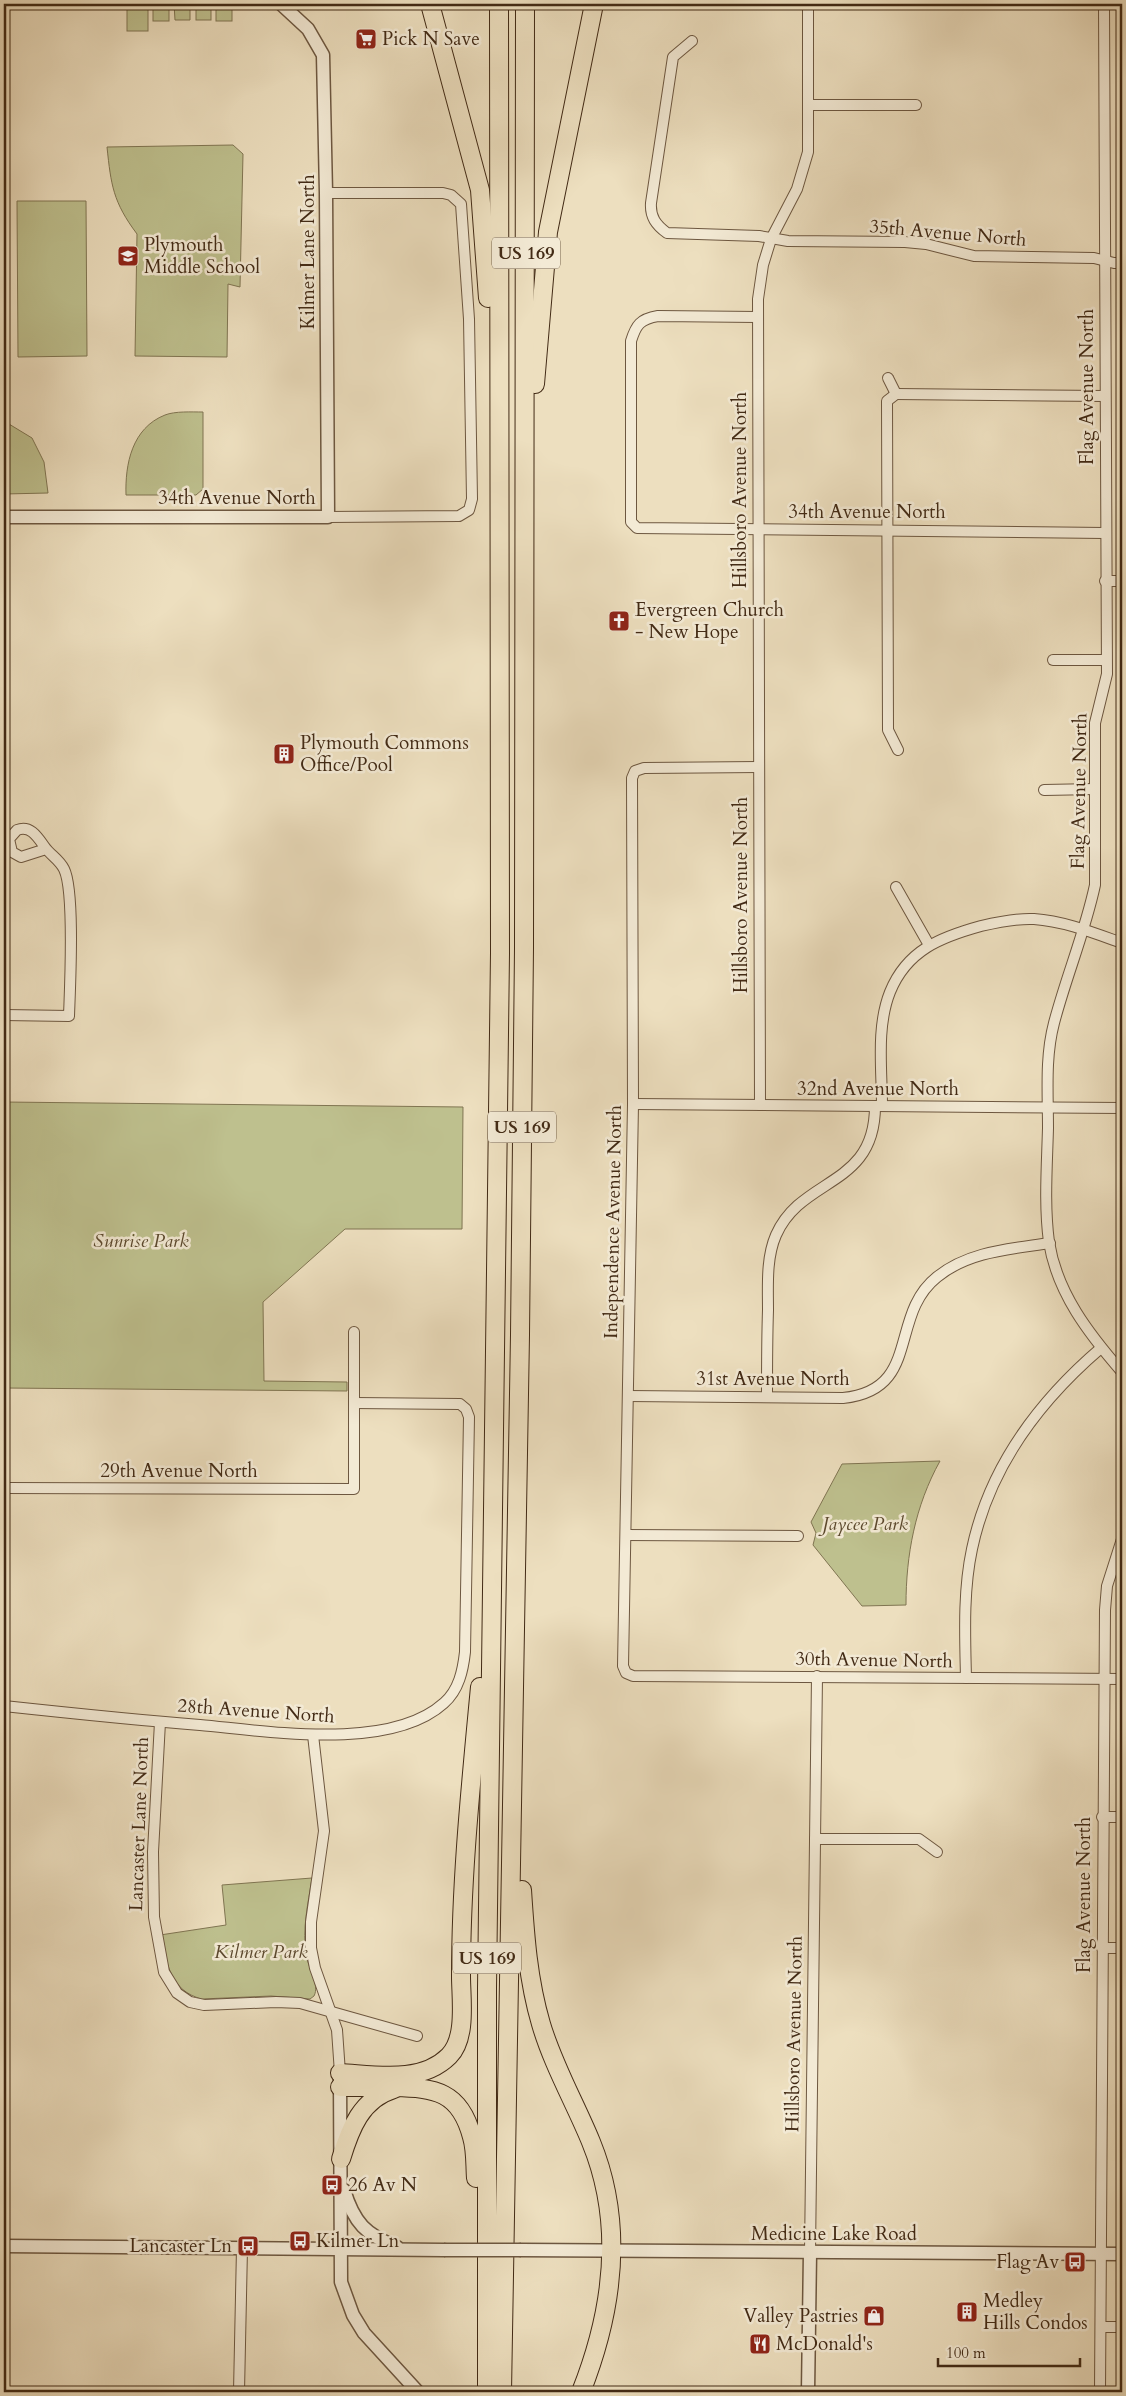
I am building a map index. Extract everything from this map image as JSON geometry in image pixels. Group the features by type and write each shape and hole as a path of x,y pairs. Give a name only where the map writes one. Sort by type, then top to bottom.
{"highway":[{"path":"430,4 480,190 498,438"},
{"name":"US 169","path":"487,2392 486,2294 491,1623 500,953 499,4"},
{"name":"US 169","path":"502,2392 514,1753 524,948 525,4"},
{"path":"524,502 548,232 594,4"},
{"path":"340,2080 422,2073 436,2068 451,2055 458,2039 461,2020 461,1915 464,1863 482,1664 491,1623"},
{"path":"514,1753 523,1915 532,1989 550,2050 600,2166 609,2206 613,2252 606,2317 581,2392"},
{"path":"340,2080 404,2088 430,2088 444,2094 459,2108 473,2138 486,2294"},
{"path":"341,2159 352,2126 361,2110 387,2091 404,2088"}],"street":[{"name":"Kilmer Lane North","path":"281,4 308,29 323,56 326,193 328,517"},
{"name":"Hillsboro Avenue North","path":"760,1105 760,530 757,317 759,284 771,238 803,171 809,133 808,4"},
{"name":"Flag Avenue North","path":"1104,4 1106,674 1094,723 1096,867 1090,906 1054,1024 1047,1072 1047,1203 1050,1243 1066,1295 1078,1317 1122,1372"},
{"path":"692,41 674,57 650,212 654,220 668,233 677,235 771,238"},
{"path":"808,105 916,105"},
{"name":"34th Avenue North","path":"4,516 459,516 469,510 472,499 468,302 462,211 457,199 442,193 326,193"},
{"name":"35th Avenue North","path":"771,238 788,241 906,242 926,244 980,257 1105,260 1122,263"},
{"name":"34th Avenue North","path":"757,317 647,318 636,324 630,341 631,522 637,528 1105,533"},
{"path":"888,378 896,394"},
{"path":"898,750 888,730 887,401 896,394 1105,396"},
{"path":"1105,581 1122,581"},
{"path":"1053,660 1106,660"},
{"name":"Independence Avenue North","path":"626,1673 622,1666 626,1535 632,1104 632,778 635,771 656,767 759,767"},
{"path":"1044,790 1095,788"},
{"path":"4,1015 69,1016 68,880 56,858 46,849"},
{"path":"896,887 929,945"},
{"path":"766,1398 768,1272 776,1236 794,1209 859,1160 873,1134 878,1106 884,1011 897,977 908,963 929,945 943,937 1014,920 1052,921 1083,929 1122,943"},
{"name":"32nd Avenue North","path":"632,1104 1122,1108"},
{"name":"31st Avenue North","path":"628,1396 843,1398 871,1392 883,1384 892,1372 898,1359 907,1324 914,1307 924,1291 936,1278 972,1257 1050,1243"},
{"path":"354,1332 354,1403"},
{"path":"966,1678 965,1624 972,1549 998,1477 1016,1443 1037,1411 1063,1382 1101,1348"},
{"name":"28th Avenue North","path":"4,1706 314,1735 386,1729 416,1720 434,1711 445,1702 455,1690 460,1678 465,1652 469,1416 466,1409 460,1404 354,1403"},
{"name":"29th Avenue North","path":"4,1488 354,1489 354,1403"},
{"path":"626,1535 798,1536"},
{"name":"Flag Avenue North","path":"1100,2392 1104,1679 1107,1586 1122,1539"},
{"name":"30th Avenue North","path":"626,1673 633,1676 1122,1679"},
{"name":"Hillsboro Avenue North","path":"808,2392 817,1676"},
{"name":"Lancaster Lane North","path":"160,1722 152,1892 156,1936 164,1972 170,1985 182,1998 204,2005 276,2002 331,2010"},
{"path":"314,1735 324,1830 311,1922 311,1948 315,1968 331,2010 339,2044 341,2282 353,2315 364,2333 418,2392"},
{"path":"1102,1817 1122,1817"},
{"path":"815,1839 918,1839 937,1852"},
{"path":"1102,1948 1122,1948"},
{"path":"331,2010 417,2036"},
{"path":"340,2176 349,2205 360,2226 376,2238 404,2250"},
{"name":"Medicine Lake Road","path":"4,2246 613,2252 1122,2254"},
{"path":"239,2392 242,2248"},
{"path":"1101,2327 1122,2327"}],"green space":[{"path":"127,4 148,4 148,31 127,31"},
{"path":"153,4 169,4 169,21 153,21"},
{"path":"174,4 190,4 190,20 175,20"},
{"path":"196,4 211,4 211,20 196,20"},
{"path":"216,4 232,4 232,21 216,21"},
{"path":"233,145 243,154 240,287 228,284 227,357 135,356 137,234 118,202 112,183 107,147"},
{"path":"17,201 86,201 87,356 18,357"},
{"path":"203,412 203,489 196,495 126,495 129,459 138,438 145,429 165,415"},
{"path":"4,421 32,438 44,462 48,493 4,494"},
{"name":"Sunrise Park","path":"4,1102 463,1107 462,1229 345,1229 263,1302 264,1381 347,1382 347,1391 4,1388"},
{"name":"Jaycee Park","path":"940,1461 931,1478 918,1513 910,1549 906,1605 862,1606 813,1545 816,1533 811,1522 842,1464"},
{"name":"Kilmer Park","path":"312,1878 306,1916 305,1945 307,1960 316,1987 314,1996 310,1999 271,1996 202,1999 191,1995 176,1983 168,1965 160,1935 226,1925 222,1885"}],"place":[{"name":"Pick N Save","path":"366,39"},
{"name":"Plymouth Middle School","path":"128,256"},
{"name":"Evergreen Church - New Hope","path":"619,621"},
{"name":"Plymouth Commons Office/Pool","path":"284,754"},
{"name":"26 Av N","path":"332,2185"},
{"name":"Kilmer Ln","path":"300,2241"},
{"name":"Lancaster Ln","path":"248,2246"},
{"name":"Flag Av","path":"1075,2262"},
{"name":"Medley Hills Condos","path":"967,2312"},
{"name":"Valley Pastries","path":"874,2316"},
{"name":"McDonald's","path":"760,2344"}]}
